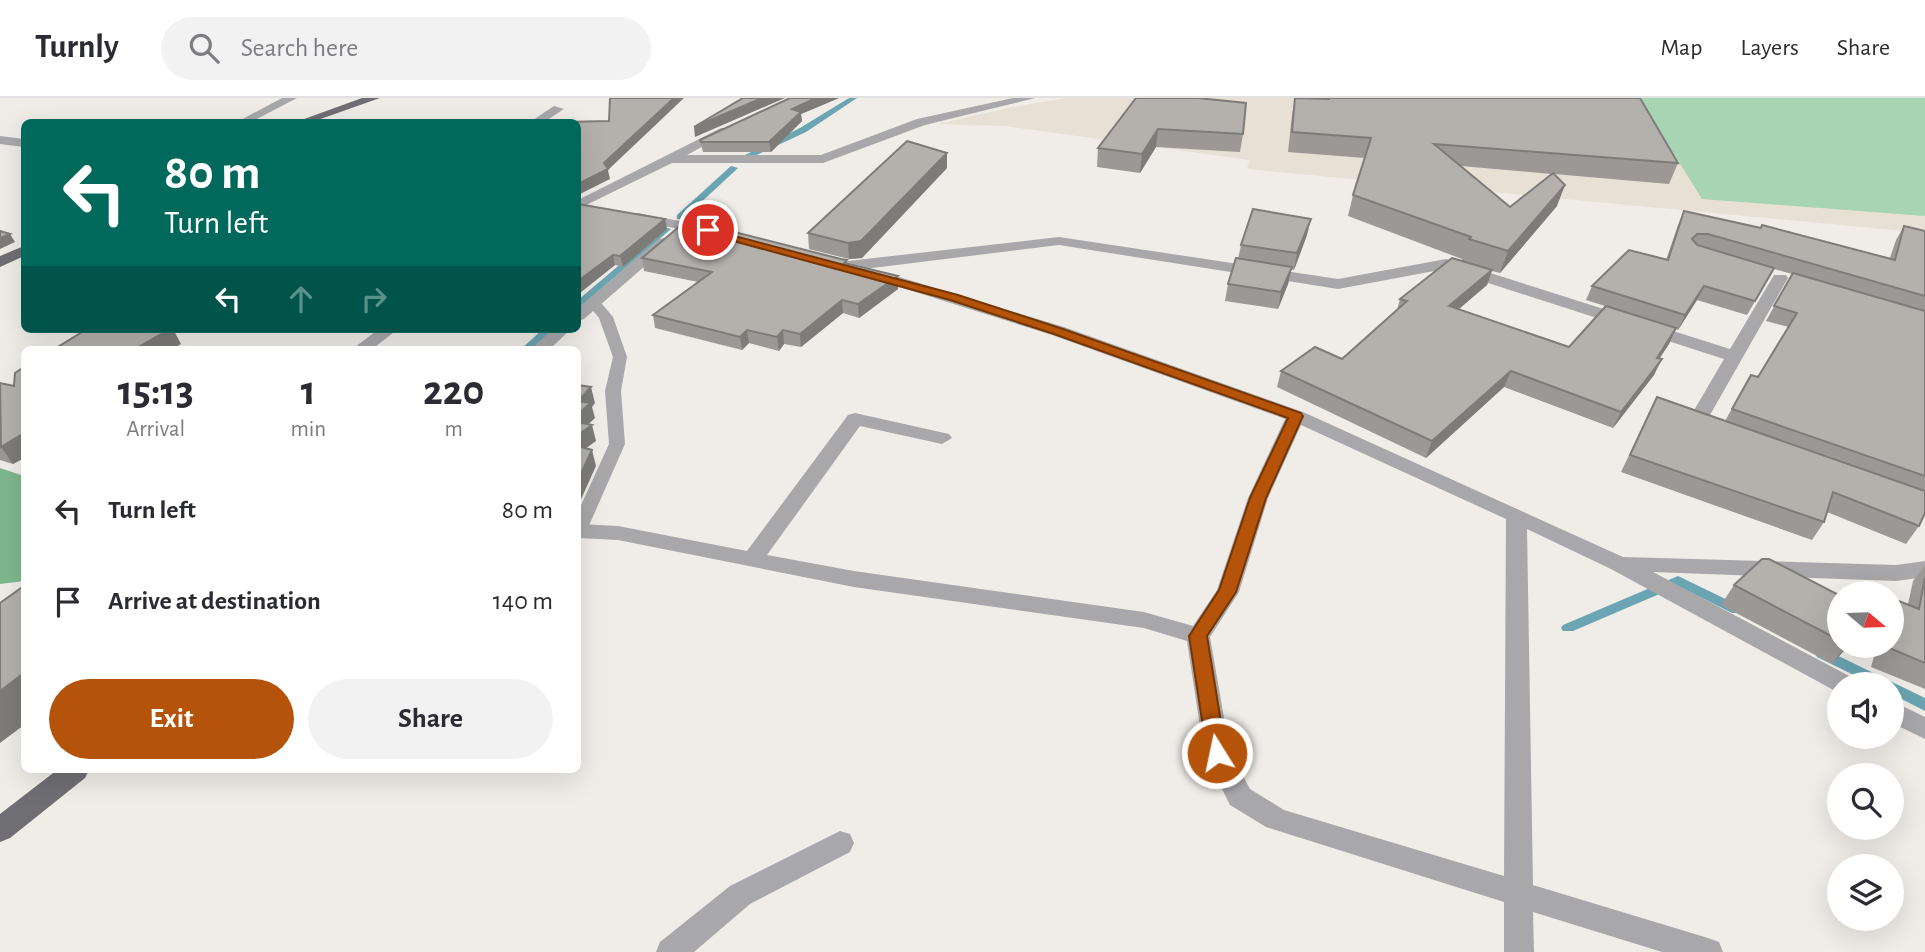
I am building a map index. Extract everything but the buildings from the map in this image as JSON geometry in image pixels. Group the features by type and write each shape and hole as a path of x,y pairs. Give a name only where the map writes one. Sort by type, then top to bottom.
{"main road":[{"path":"311,119 374,98"},
{"path":"0,262 21,252"},
{"path":"0,830 72,773"}],"street":[{"path":"249,119 291,98"},
{"path":"668,159 823,159 921,122 1029,98"},
{"path":"541,119 558,109"},
{"path":"581,205 734,127"},
{"path":"0,140 21,143"},
{"path":"581,208 684,225 735,237"},
{"path":"581,313 684,225"},
{"path":"1734,356 1446,264 1338,284 1059,242 841,265 1058,331 1296,416 1619,564 1827,676"},
{"path":"1720,433 1695,424 1780,278"},
{"path":"365,346 384,333"},
{"path":"544,346 558,333"},
{"path":"1296,416 1258,498 1228,592 1198,636 1217,753 1240,797 1276,819 1708,952"},
{"path":"752,559 855,419 942,438"},
{"path":"1517,516 1519,952"},
{"path":"581,530 618,533 854,579 1143,620 1198,636"},
{"path":"1619,564 1896,573 1925,569"},
{"path":"1904,718 1925,729"},
{"path":"671,952 740,895 839,843"}],"lane":[{"path":"581,523 617,444 612,391 620,357 606,317 593,302"}],"shaded area":[{"path":"1066,98 1925,98 1925,233 1247,169 1249,160 1005,126 938,124"}],"green space":[{"path":"1639,98 1925,98 1925,216 1702,199"},
{"path":"0,468 21,475 21,581 0,584"}],"waterway":[{"path":"747,156 803,130 854,98"},
{"path":"680,217 734,168"},
{"path":"581,301 667,229"},
{"path":"530,346 544,333"},
{"path":"1568,628 1678,581 1737,610"},
{"path":"1822,653 1860,672"},
{"path":"1904,694 1925,705"}],"route":[{"path":"708,230 954,297 1296,416 1258,498 1228,592 1198,636 1217,753"}]}
